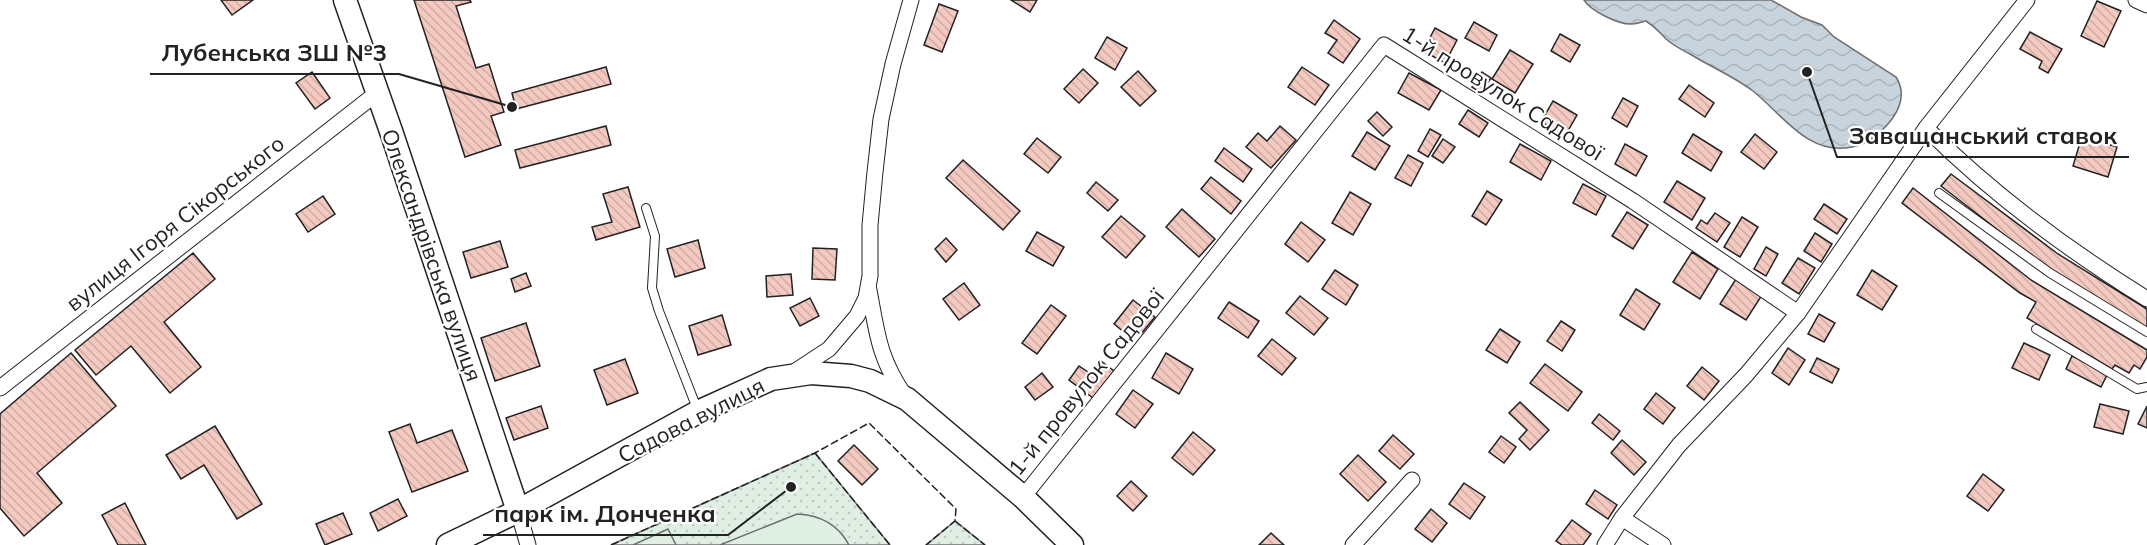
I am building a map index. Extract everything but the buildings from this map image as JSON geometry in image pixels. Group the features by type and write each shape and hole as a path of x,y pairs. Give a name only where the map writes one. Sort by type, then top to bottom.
{"main road":[{"name":"Олександрівська вулиця","path":"345,0 518,511"},
{"name":"Садова вулиця","path":"448,545 518,511 698,412 771,379 791,375 831,373 870,381 907,399 1023,497 1072,545"}],"street":[{"path":"791,375 829,349 857,316 866,298 872,204 881,119 893,64 911,0"},
{"path":"1605,545 1622,518 1679,445 1746,375 1798,313 1926,128 2027,0"},
{"path":"2136,0 2147,5"},
{"name":"1-й провулок Садової","path":"1023,497 1384,45 1633,201 1798,313"},
{"name":"вулиця Ігоря Сікорського","path":"0,388 377,93"},
{"path":"1926,128 1999,195 2059,241 2147,299"},
{"path":"868,286 876,336 883,359 893,380 907,399"},
{"path":"1353,545 1412,480"},
{"path":"518,511 528,545"},
{"path":"1622,518 1663,545"}],"lane":[{"path":"1939,193 2050,273 2147,332"},
{"path":"646,208 655,236 652,288 654,296 698,412"},
{"path":"2036,329 2137,389 2147,387"}],"green space":[{"path":"815,453 890,545 611,545"},
{"path":"797,514 813,516 834,526 849,545 720,545"},
{"path":"955,521 985,545 926,545"},
{"path":"668,529 676,545 633,545"}],"water":[{"path":"1584,0 1771,0 1801,17 1822,25 1834,37 1896,77 1901,88 1900,103 1888,124 1869,140 1852,147 1836,148 1822,145 1809,140 1797,131 1753,91 1675,45 1646,21 1626,24 1613,20 1599,13"}],"fence":[{"path":"611,545 815,453 869,423 956,509 955,521 926,545"},
{"path":"815,453 890,545"},
{"path":"955,521 985,545"}],"place":[{"name":"Заващанський ставок","path":"1807,72"},
{"name":"Лубенська ЗШ №3","path":"512,107"},
{"name":"парк ім. Донченка","path":"791,487"}]}
